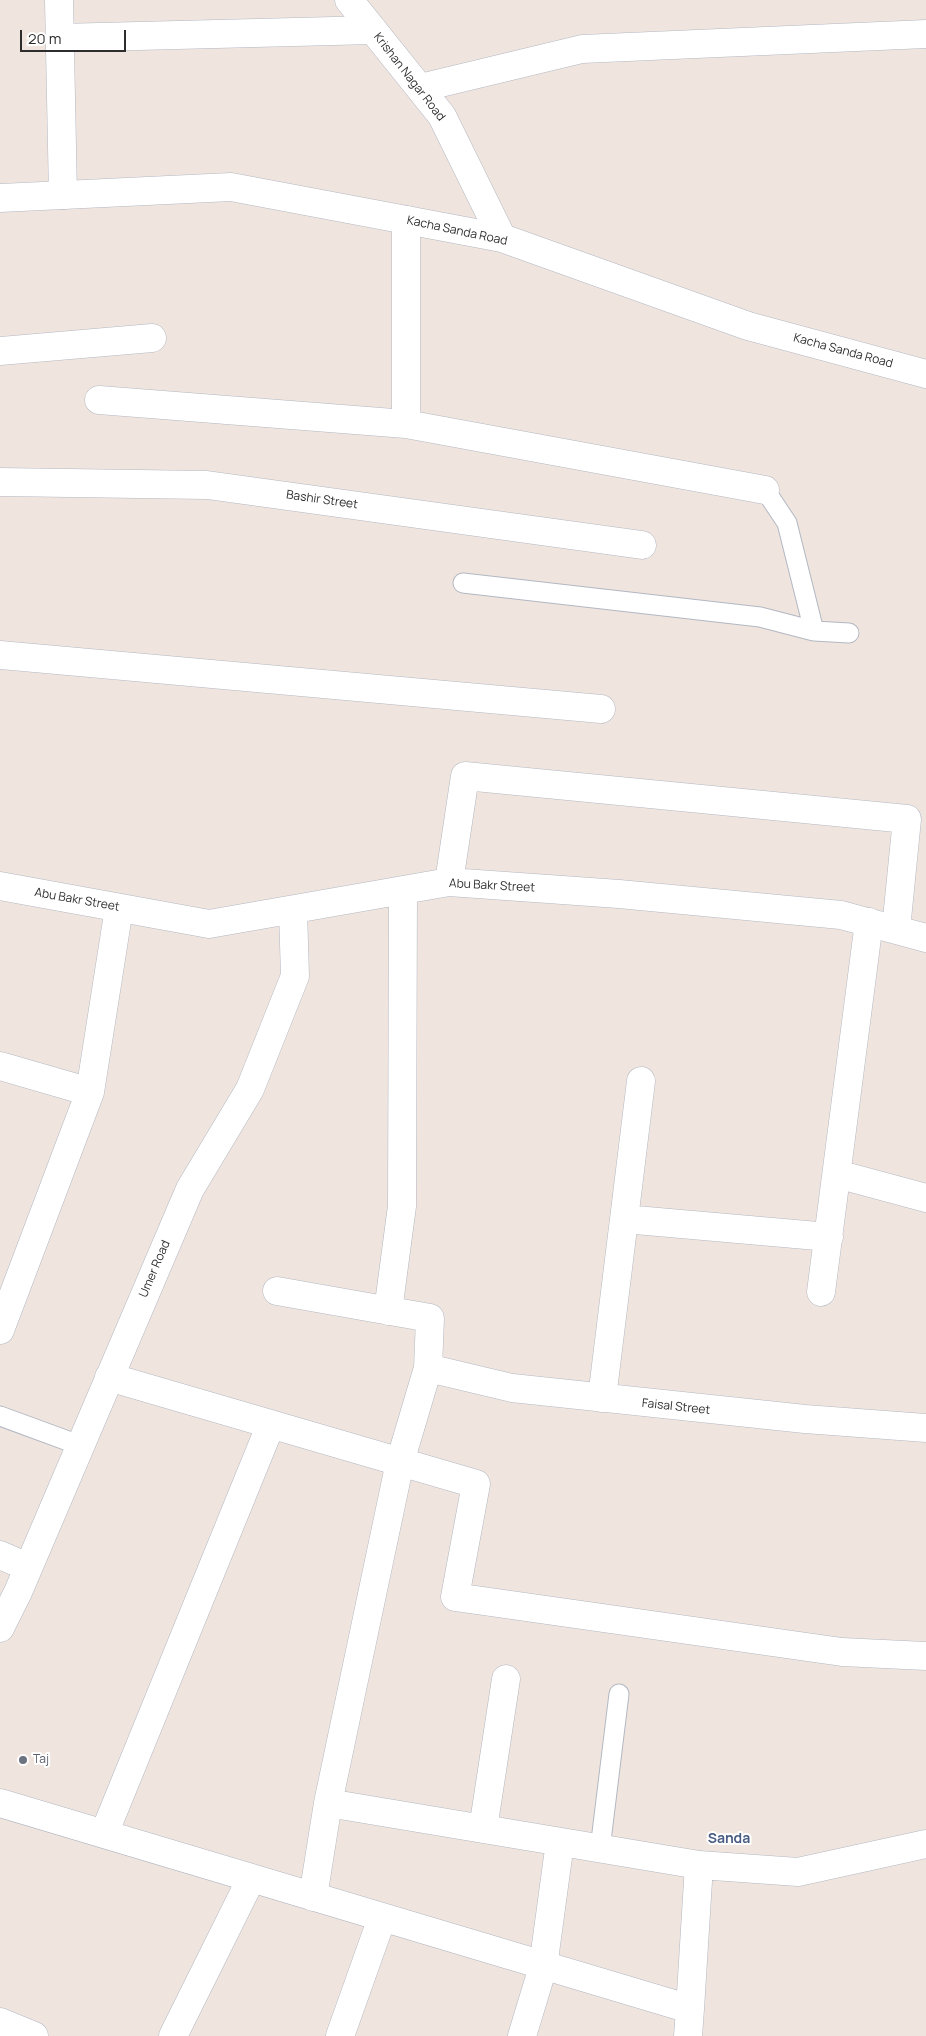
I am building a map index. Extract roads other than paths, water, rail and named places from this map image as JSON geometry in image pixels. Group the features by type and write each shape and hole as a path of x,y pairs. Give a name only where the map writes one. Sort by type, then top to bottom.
{"street":[{"path":"59,0 63,195"},
{"name":"Krishan Nagar Road","path":"349,0 442,116 502,238"},
{"path":"60,38 373,30"},
{"path":"420,88 582,49 926,34"},
{"name":"Kacha Sanda Road","path":"0,198 231,187 502,238 748,326 926,374"},
{"path":"406,220 406,424"},
{"path":"0,351 152,338"},
{"path":"99,400 406,424 765,490"},
{"name":"Bashir Street","path":"0,482 207,485 642,545"},
{"path":"0,655 601,709"},
{"path":"450,882 465,776 907,819 896,930"},
{"name":"Abu Bakr Street","path":"0,886 209,924 450,882 619,894 832,914 926,938"},
{"path":"388,1311 402,1206 403,890"},
{"path":"0,1330 90,1092 119,908"},
{"name":"Umer Road","path":"0,1628 190,1189 250,1089 295,976 293,910"},
{"path":"822,1292 869,922"},
{"path":"0,1066 90,1092"},
{"path":"602,1398 641,1081"},
{"path":"837,1174 926,1198"},
{"path":"624,1219 828,1237"},
{"path":"277,1291 430,1318 428,1368 400,1462 328,1803 313,1898"},
{"name":"Faisal Street","path":"428,1368 512,1388 805,1419 926,1428"},
{"path":"109,1377 476,1484 455,1597 842,1652 926,1656"},
{"path":"104,1834 272,1424"},
{"path":"0,1555 28,1567"},
{"path":"483,1829 506,1679"},
{"path":"0,1803 543,1967 689,2023 699,1865"},
{"path":"328,1803 699,1865 798,1872 926,1844"},
{"path":"522,2036 543,1967 560,1842"},
{"path":"173,2036 251,1879"},
{"path":"340,2036 382,1918"},
{"path":"0,2022 34,2036"}],"lane":[{"path":"765,490 787,523 814,631"},
{"path":"463,583 760,616 814,631 849,633"},
{"path":"0,1416 79,1445"},
{"path":"600,1849 619,1694"}],"place":[{"name":"Taj","path":"23,1760"}],"district":[{"name":"Sanda","path":"729,1839"}]}
